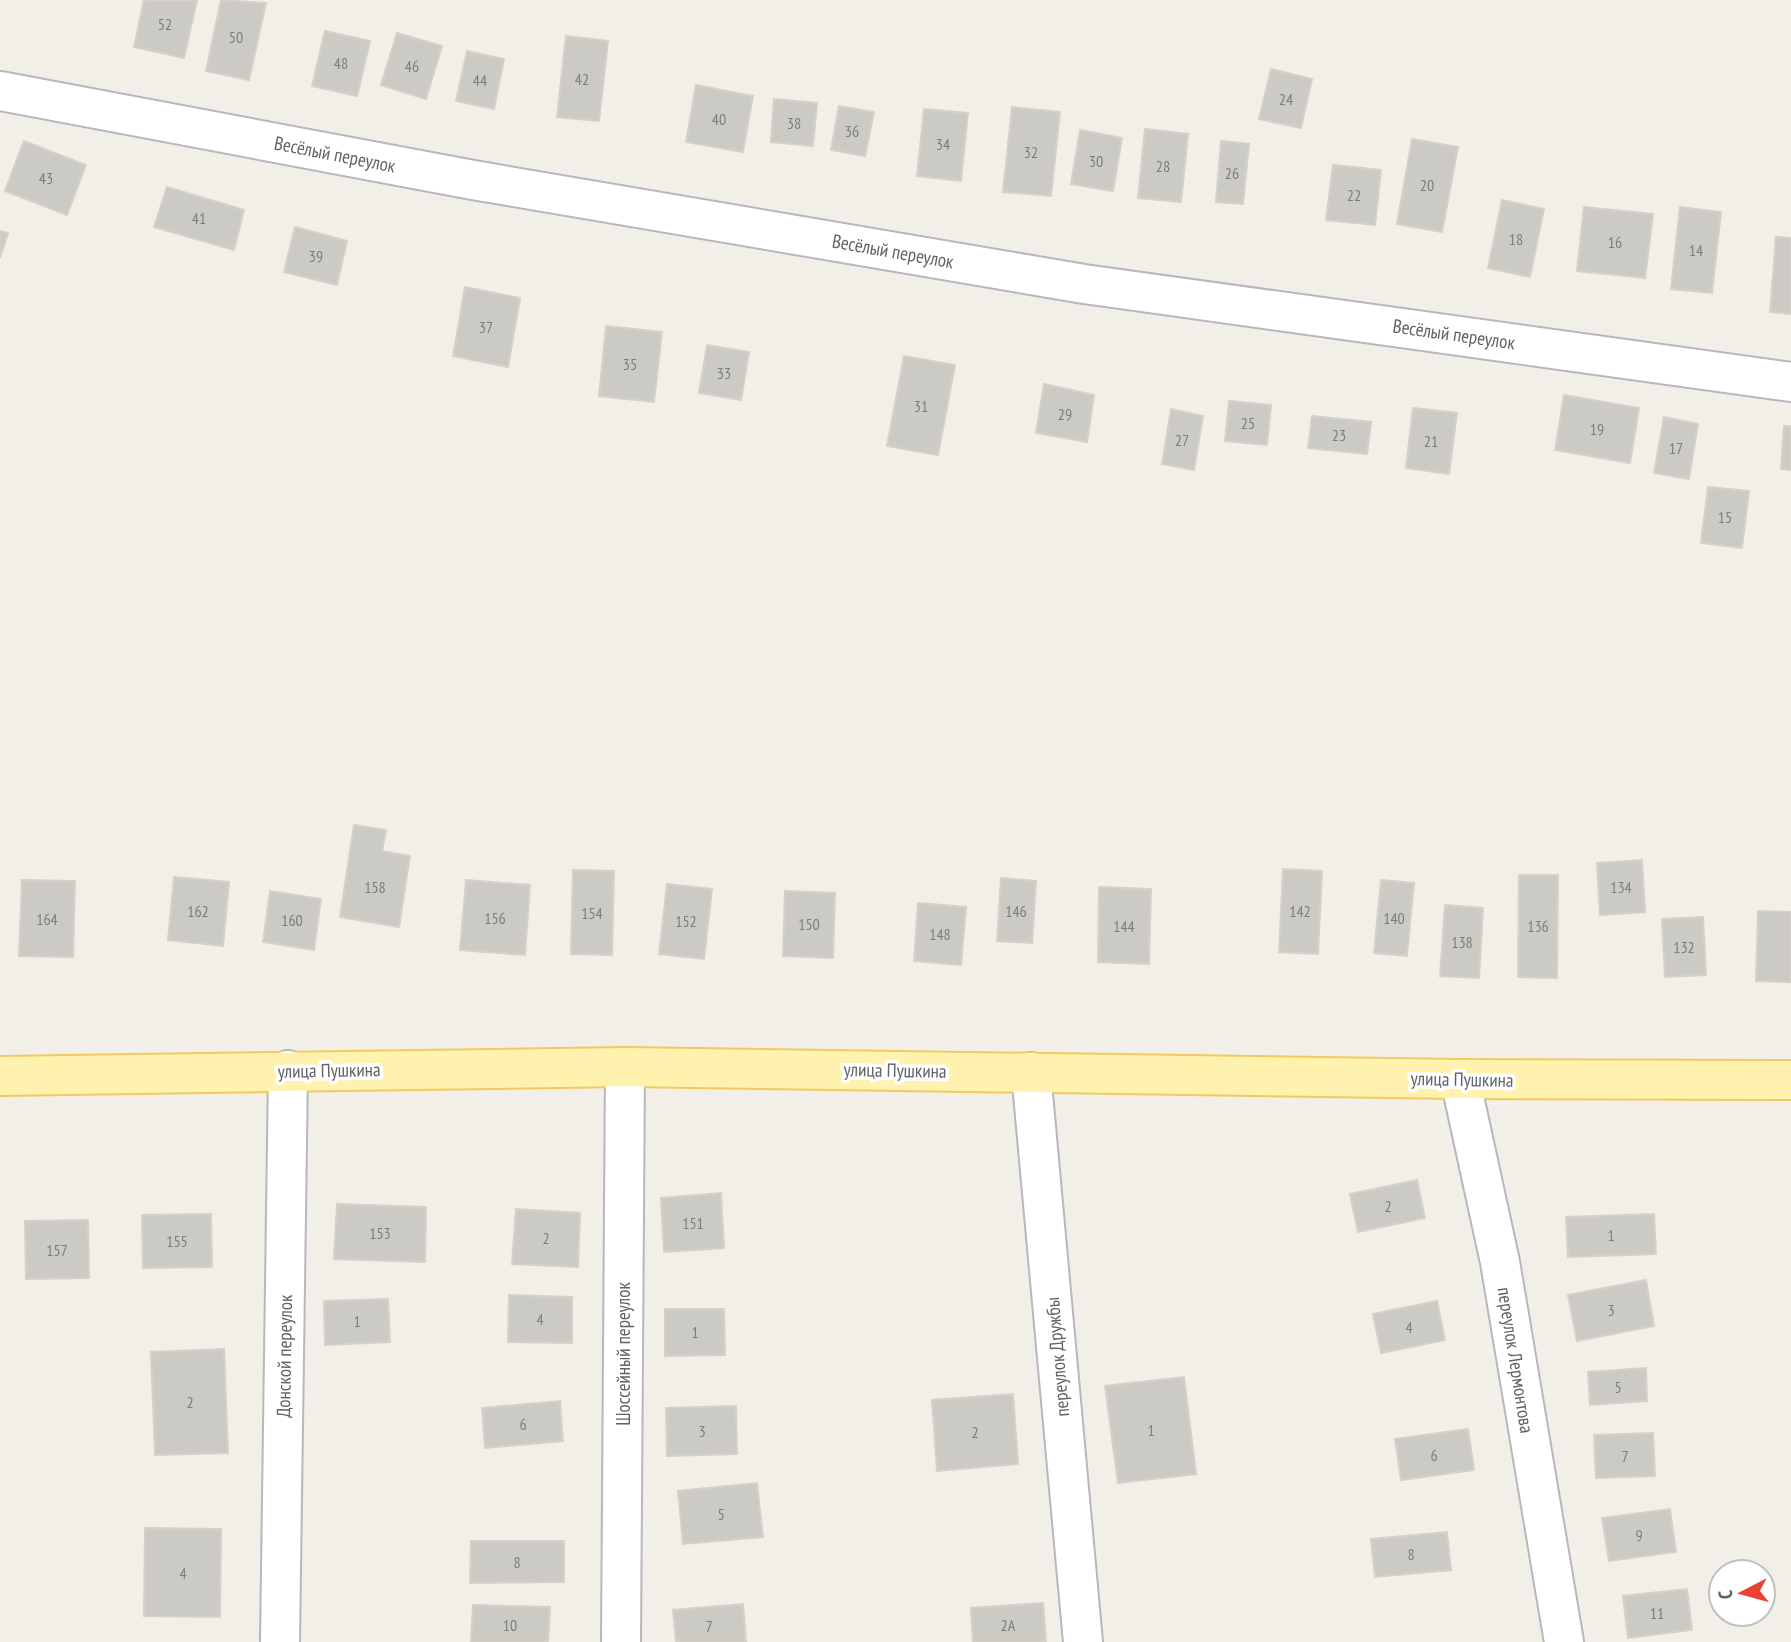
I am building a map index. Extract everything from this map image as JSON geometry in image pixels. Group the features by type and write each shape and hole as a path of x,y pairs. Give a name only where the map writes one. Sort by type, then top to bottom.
{"main road":[{"name":"улица Пушкина","path":"0,1076 625,1067 1460,1079 1791,1080"}],"street":[{"name":"Весёлый переулок","path":"0,92 473,180 1084,284 1791,382"},
{"name":"Шоссейный переулок","path":"621,1642 625,1067"},
{"name":"Донской переулок","path":"280,1642 288,1070"},
{"name":"переулок Дружбы","path":"1031,1072 1083,1642"},
{"name":"переулок Лермонтова","path":"1460,1079 1500,1262 1564,1642"}],"building":[{"path":"144,0 197,0 184,58 134,47"},
{"path":"221,0 266,3 249,80 206,71"},
{"path":"325,31 370,41 357,96 312,86"},
{"path":"397,33 442,46 426,99 381,85"},
{"path":"566,36 608,41 599,121 557,117"},
{"path":"467,51 504,59 494,109 456,101"},
{"path":"1271,69 1312,79 1301,128 1259,119"},
{"path":"696,85 753,96 743,152 686,142"},
{"path":"774,99 817,103 813,146 771,142"},
{"path":"839,106 874,112 865,156 831,150"},
{"path":"1012,107 1060,112 1051,196 1003,192"},
{"path":"924,109 968,113 961,181 917,176"},
{"path":"1145,129 1188,134 1181,202 1138,198"},
{"path":"1080,130 1122,138 1113,191 1071,184"},
{"path":"1412,139 1458,147 1442,232 1397,224"},
{"path":"24,141 86,165 67,215 5,191"},
{"path":"1221,141 1249,144 1243,204 1216,202"},
{"path":"1333,165 1381,170 1375,225 1326,220"},
{"path":"167,187 244,210 234,250 154,227"},
{"path":"1502,200 1544,209 1530,277 1488,268"},
{"path":"1584,207 1653,214 1645,278 1577,271"},
{"path":"1680,207 1721,212 1712,293 1671,289"},
{"path":"295,227 347,241 337,285 284,272"},
{"path":"0,231 8,233 0,258"},
{"path":"1776,237 1791,238 1791,314 1770,312"},
{"path":"465,287 520,298 508,367 453,356"},
{"path":"606,326 662,332 654,402 599,396"},
{"path":"707,345 749,352 741,400 699,393"},
{"path":"904,356 955,365 938,455 887,446"},
{"path":"1044,384 1094,395 1087,442 1036,433"},
{"path":"1564,395 1639,408 1630,463 1555,450"},
{"path":"1229,401 1271,405 1267,445 1225,441"},
{"path":"1413,408 1457,413 1449,474 1406,468"},
{"path":"1171,409 1203,416 1194,470 1162,464"},
{"path":"1312,416 1371,422 1367,454 1308,448"},
{"path":"1664,417 1698,424 1689,479 1654,473"},
{"path":"1784,426 1791,426 1791,470 1781,469"},
{"path":"1708,487 1749,491 1742,548 1701,543"},
{"path":"354,825 386,830 382,851 410,856 399,927 340,917"},
{"path":"1642,860 1645,912 1600,915 1597,863"},
{"path":"1283,869 1322,871 1318,954 1279,952"},
{"path":"573,870 614,871 612,955 571,954"},
{"path":"1519,875 1558,875 1557,978 1518,977"},
{"path":"174,877 229,882 223,946 168,940"},
{"path":"1001,878 1036,881 1032,943 997,941"},
{"path":"22,880 75,881 73,957 19,956"},
{"path":"466,880 530,885 525,955 460,950"},
{"path":"1381,880 1414,883 1407,956 1374,953"},
{"path":"667,884 712,889 704,959 659,954"},
{"path":"1099,887 1151,889 1149,964 1098,962"},
{"path":"270,891 321,899 314,950 263,942"},
{"path":"785,891 835,893 833,958 783,956"},
{"path":"918,903 966,907 961,965 914,961"},
{"path":"1445,905 1483,908 1479,978 1440,976"},
{"path":"1758,911 1791,912 1791,982 1756,981"},
{"path":"1703,917 1706,975 1665,977 1662,919"},
{"path":"1417,1180 1425,1218 1358,1232 1350,1194"},
{"path":"721,1193 724,1248 664,1252 661,1198"},
{"path":"337,1204 426,1207 425,1262 334,1259"},
{"path":"516,1209 580,1213 578,1267 512,1264"},
{"path":"211,1214 212,1267 143,1268 142,1215"},
{"path":"1654,1214 1656,1254 1568,1257 1566,1217"},
{"path":"88,1220 89,1278 26,1279 25,1221"},
{"path":"1646,1280 1654,1326 1577,1341 1568,1295"},
{"path":"509,1295 572,1297 572,1343 508,1342"},
{"path":"388,1299 390,1342 325,1345 324,1301"},
{"path":"1437,1301 1445,1340 1381,1353 1373,1314"},
{"path":"665,1309 724,1309 725,1355 665,1356"},
{"path":"224,1349 228,1453 155,1455 151,1352"},
{"path":"1646,1368 1647,1401 1590,1405 1588,1372"},
{"path":"1184,1377 1196,1474 1118,1483 1105,1386"},
{"path":"1013,1394 1018,1464 937,1471 932,1400"},
{"path":"560,1401 563,1441 485,1448 482,1408"},
{"path":"736,1406 737,1454 667,1456 666,1408"},
{"path":"1468,1429 1474,1470 1401,1480 1395,1439"},
{"path":"1653,1433 1655,1476 1596,1478 1594,1435"},
{"path":"757,1483 763,1537 683,1544 678,1491"},
{"path":"1670,1509 1676,1552 1609,1561 1602,1518"},
{"path":"145,1528 221,1529 220,1617 144,1616"},
{"path":"1447,1532 1451,1570 1375,1577 1371,1539"},
{"path":"471,1541 564,1541 564,1582 470,1583"},
{"path":"1687,1589 1692,1630 1628,1638 1623,1596"},
{"path":"1043,1603 1046,1642 973,1642 971,1608"},
{"path":"743,1604 746,1642 676,1642 673,1610"},
{"path":"473,1605 550,1607 548,1642 471,1642"}]}
